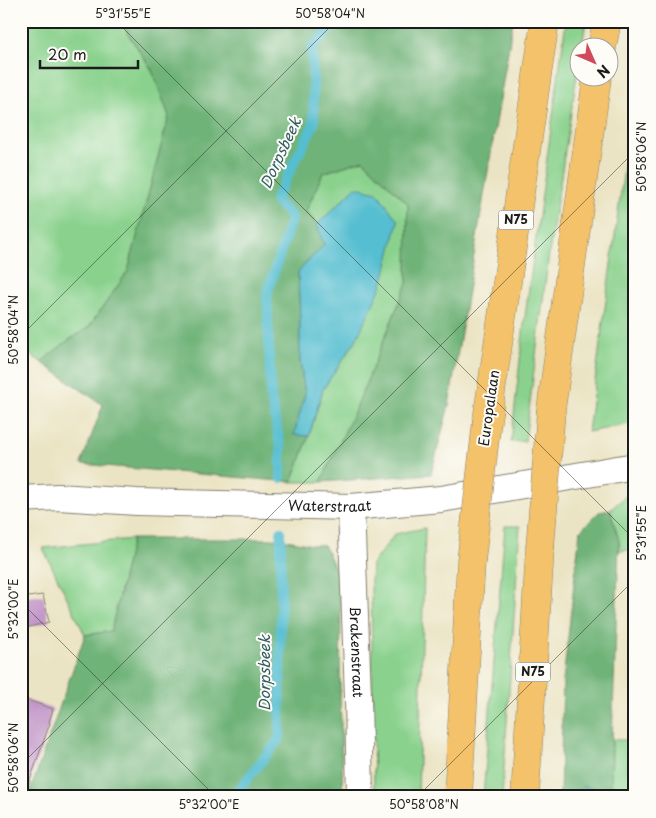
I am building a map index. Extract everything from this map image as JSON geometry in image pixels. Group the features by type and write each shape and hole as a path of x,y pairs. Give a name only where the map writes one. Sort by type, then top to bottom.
{"highway":[{"name":"Europalaan","path":"458,797 471,562 487,420 546,21"},
{"path":"604,38 607,21"},
{"name":"N75","path":"525,797 540,548 551,410 596,88"}],"street":[{"name":"Waterstraat","path":"21,499 58,497 137,502 351,507 441,499 635,466"},
{"name":"Brakenstraat","path":"351,507 360,797"}],"green space":[{"path":"21,21 126,21 127,33 152,70 169,116 128,271 89,327 41,362 21,348"},
{"path":"126,21 513,21 449,405 431,474 321,482 356,408 407,283 408,204 363,160 323,173 306,211 317,225 324,245 298,272 300,361 305,394 295,434 309,436 292,482 81,464 103,405 41,362 89,327 128,271 169,116 152,70 127,32"},
{"path":"566,21 586,21 583,38 568,38 568,88 575,88 549,253 525,441 511,442 524,324"},
{"path":"635,89 635,423 588,432"},
{"path":"363,160 408,204 407,284 356,408 321,482 292,482 309,436 323,389 356,340 356,187 317,225 306,211 323,173"},
{"path":"626,496 635,506 635,549 619,551 619,541 610,510"},
{"path":"610,510 619,541 611,797 600,797 598,788 582,787 576,797 560,797 563,681 580,531 599,512"},
{"path":"505,526 520,526 502,797 483,797"},
{"path":"425,528 418,797 374,797 372,564 395,534"},
{"path":"132,539 111,631 85,635 43,548"},
{"path":"132,539 282,539 312,545 324,545 336,570 341,601 340,692 343,797 28,797 85,635 111,631"},
{"path":"612,740 635,740 635,797 611,797"}],"water":[{"path":"356,187 377,192 398,221 382,285 356,340 323,389 309,436 294,435 305,394 300,361 298,272 324,245 317,225"},
{"path":"582,787 598,788 600,797 576,797"}],"building":[{"path":"43,595 49,622 21,629 21,598"},
{"path":"21,698 53,709 50,723 25,794 21,794"}],"waterway":[{"name":"Dorpsbeek","path":"281,478 281,449 271,398 267,294 292,217 275,200 314,124 312,47 331,28 324,21"},
{"name":"Dorpsbeek","path":"233,797 280,738 281,532"}]}
